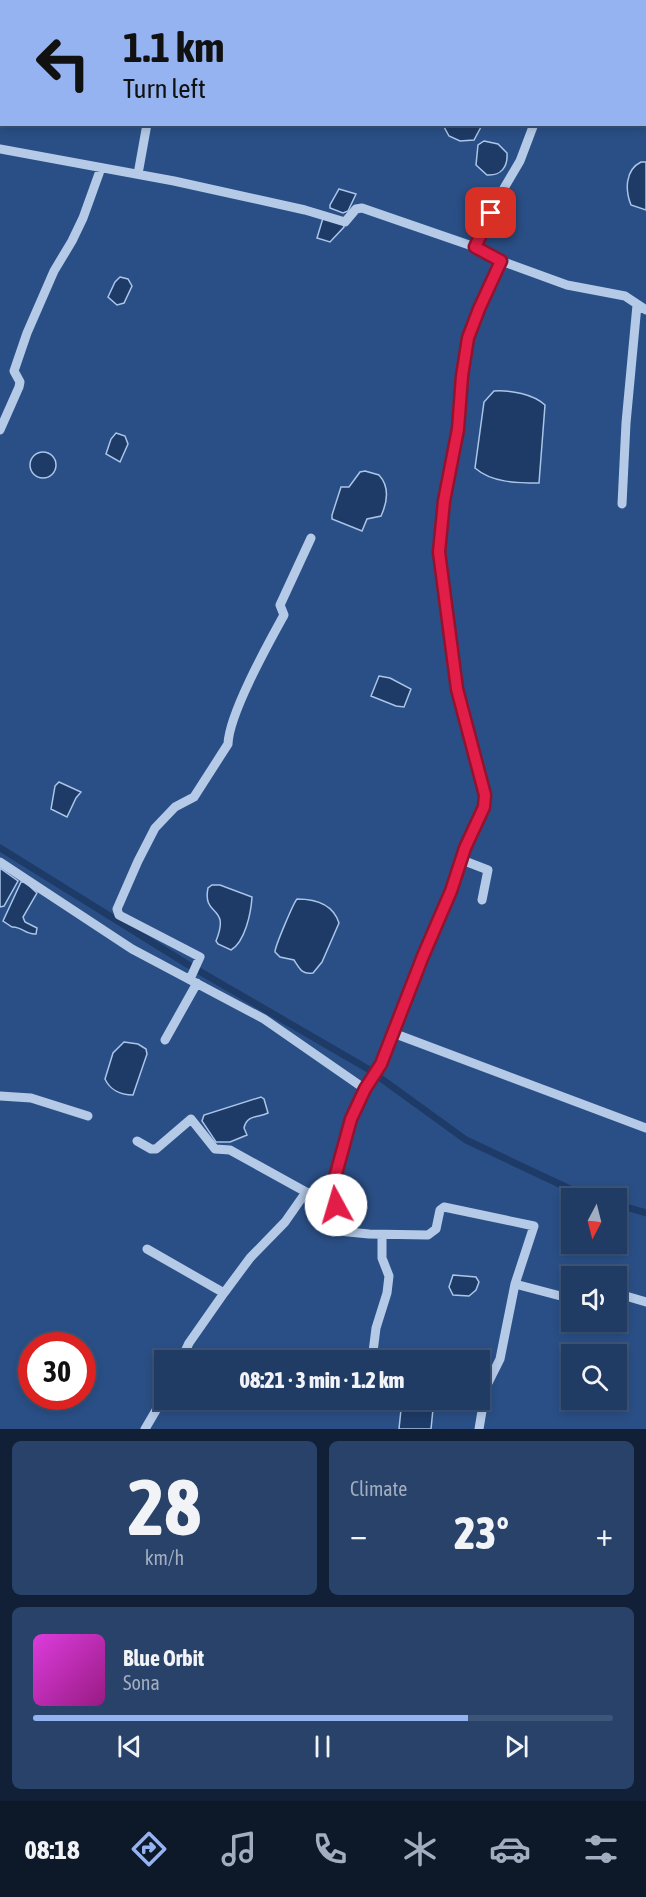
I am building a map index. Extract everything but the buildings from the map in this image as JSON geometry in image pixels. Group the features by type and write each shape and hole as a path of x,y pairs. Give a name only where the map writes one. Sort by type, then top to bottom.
{"street":[{"path":"138,174 147,126"},
{"path":"475,247 500,195 520,161 533,126"},
{"path":"0,149 138,174 306,210 345,222 356,209 363,208 475,247 501,261 567,285 625,296 642,308 626,423 622,504"},
{"path":"0,430 19,387 20,382 14,371 19,353 54,271 72,242 83,218 101,168"},
{"path":"330,1196 351,1119 381,1064 484,807 485,795 457,689 439,552 444,501 458,429 462,376 468,338 501,261"},
{"path":"165,1040 200,957 119,915 117,909 155,828 175,807 194,797 228,744 228,737 241,703 284,615 280,605 311,538"},
{"path":"462,860 488,870 482,900"},
{"path":"0,862 132,949 194,975 366,1088"},
{"path":"393,1033 646,1128"},
{"path":"0,1096 31,1098 88,1116"},
{"path":"137,1141 151,1149 156,1149 191,1119 215,1149 230,1150 306,1192 337,1199 334,1228 338,1231 382,1235 428,1235 436,1228 440,1210 444,1207 534,1226 515,1284 500,1359 486,1386 479,1429"},
{"path":"186,1350 250,1258 285,1222 306,1192"},
{"path":"373,1350 376,1328 387,1293 389,1276 382,1258 382,1235"},
{"path":"147,1249 224,1293"},
{"path":"515,1284 561,1296"},
{"path":"627,1296 646,1302"},
{"path":"145,1429 156,1410"}],"water":[{"path":"444,126 481,126 474,140 460,141 449,136"},
{"path":"484,141 498,144 507,153 503,170 496,174 487,175 476,165 478,145"},
{"path":"641,162 646,162 646,210 631,205 627,187 629,175"},
{"path":"339,189 356,194 348,211 343,213 330,208"},
{"path":"323,218 343,224 344,227 330,242 317,238"},
{"path":"120,277 128,279 132,286 124,303 117,305 108,297"},
{"path":"494,391 521,394 545,405 539,483 497,479 475,468 484,402"},
{"path":"116,433 125,436 128,444 120,462 106,454 111,439"},
{"path":"43,452 53,455 56,465 53,475 43,478 33,475 30,465 33,455"},
{"path":"360,472 379,475 385,485 386,495 381,516 367,519 362,531 332,519 332,515 341,487 349,487"},
{"path":"379,676 390,678 411,689 404,707 371,696"},
{"path":"59,782 81,792 67,817 51,809 55,786"},
{"path":"0,868 18,881 4,906 0,907"},
{"path":"21,882 25,882 37,893 23,917 25,922 37,928 36,934 12,927 3,921"},
{"path":"212,885 220,885 252,897 244,934 231,950 216,941 220,921 207,897 208,888"},
{"path":"297,899 310,900 328,907 339,923 322,962 313,973 304,972 294,960 280,957 275,952"},
{"path":"124,1042 138,1044 146,1049 147,1054 133,1095 116,1091 105,1079 113,1053"},
{"path":"261,1097 264,1099 268,1113 248,1120 244,1128 247,1135 230,1142 216,1142 202,1121 204,1115"},
{"path":"453,1275 476,1277 479,1282 476,1290 469,1296 453,1295 449,1287"},
{"path":"401,1410 433,1410 431,1429 399,1429"}],"waterway":[{"path":"0,848 187,964 368,1069 466,1140 568,1188"},
{"path":"627,1207 646,1213"}],"route":[{"path":"336,1205 337,1199 330,1196 351,1119 365,1089 381,1064 451,891 465,848 484,807 485,795 457,689 439,552 444,501 458,429 462,376 468,338 501,261 475,247 491,213"}]}
